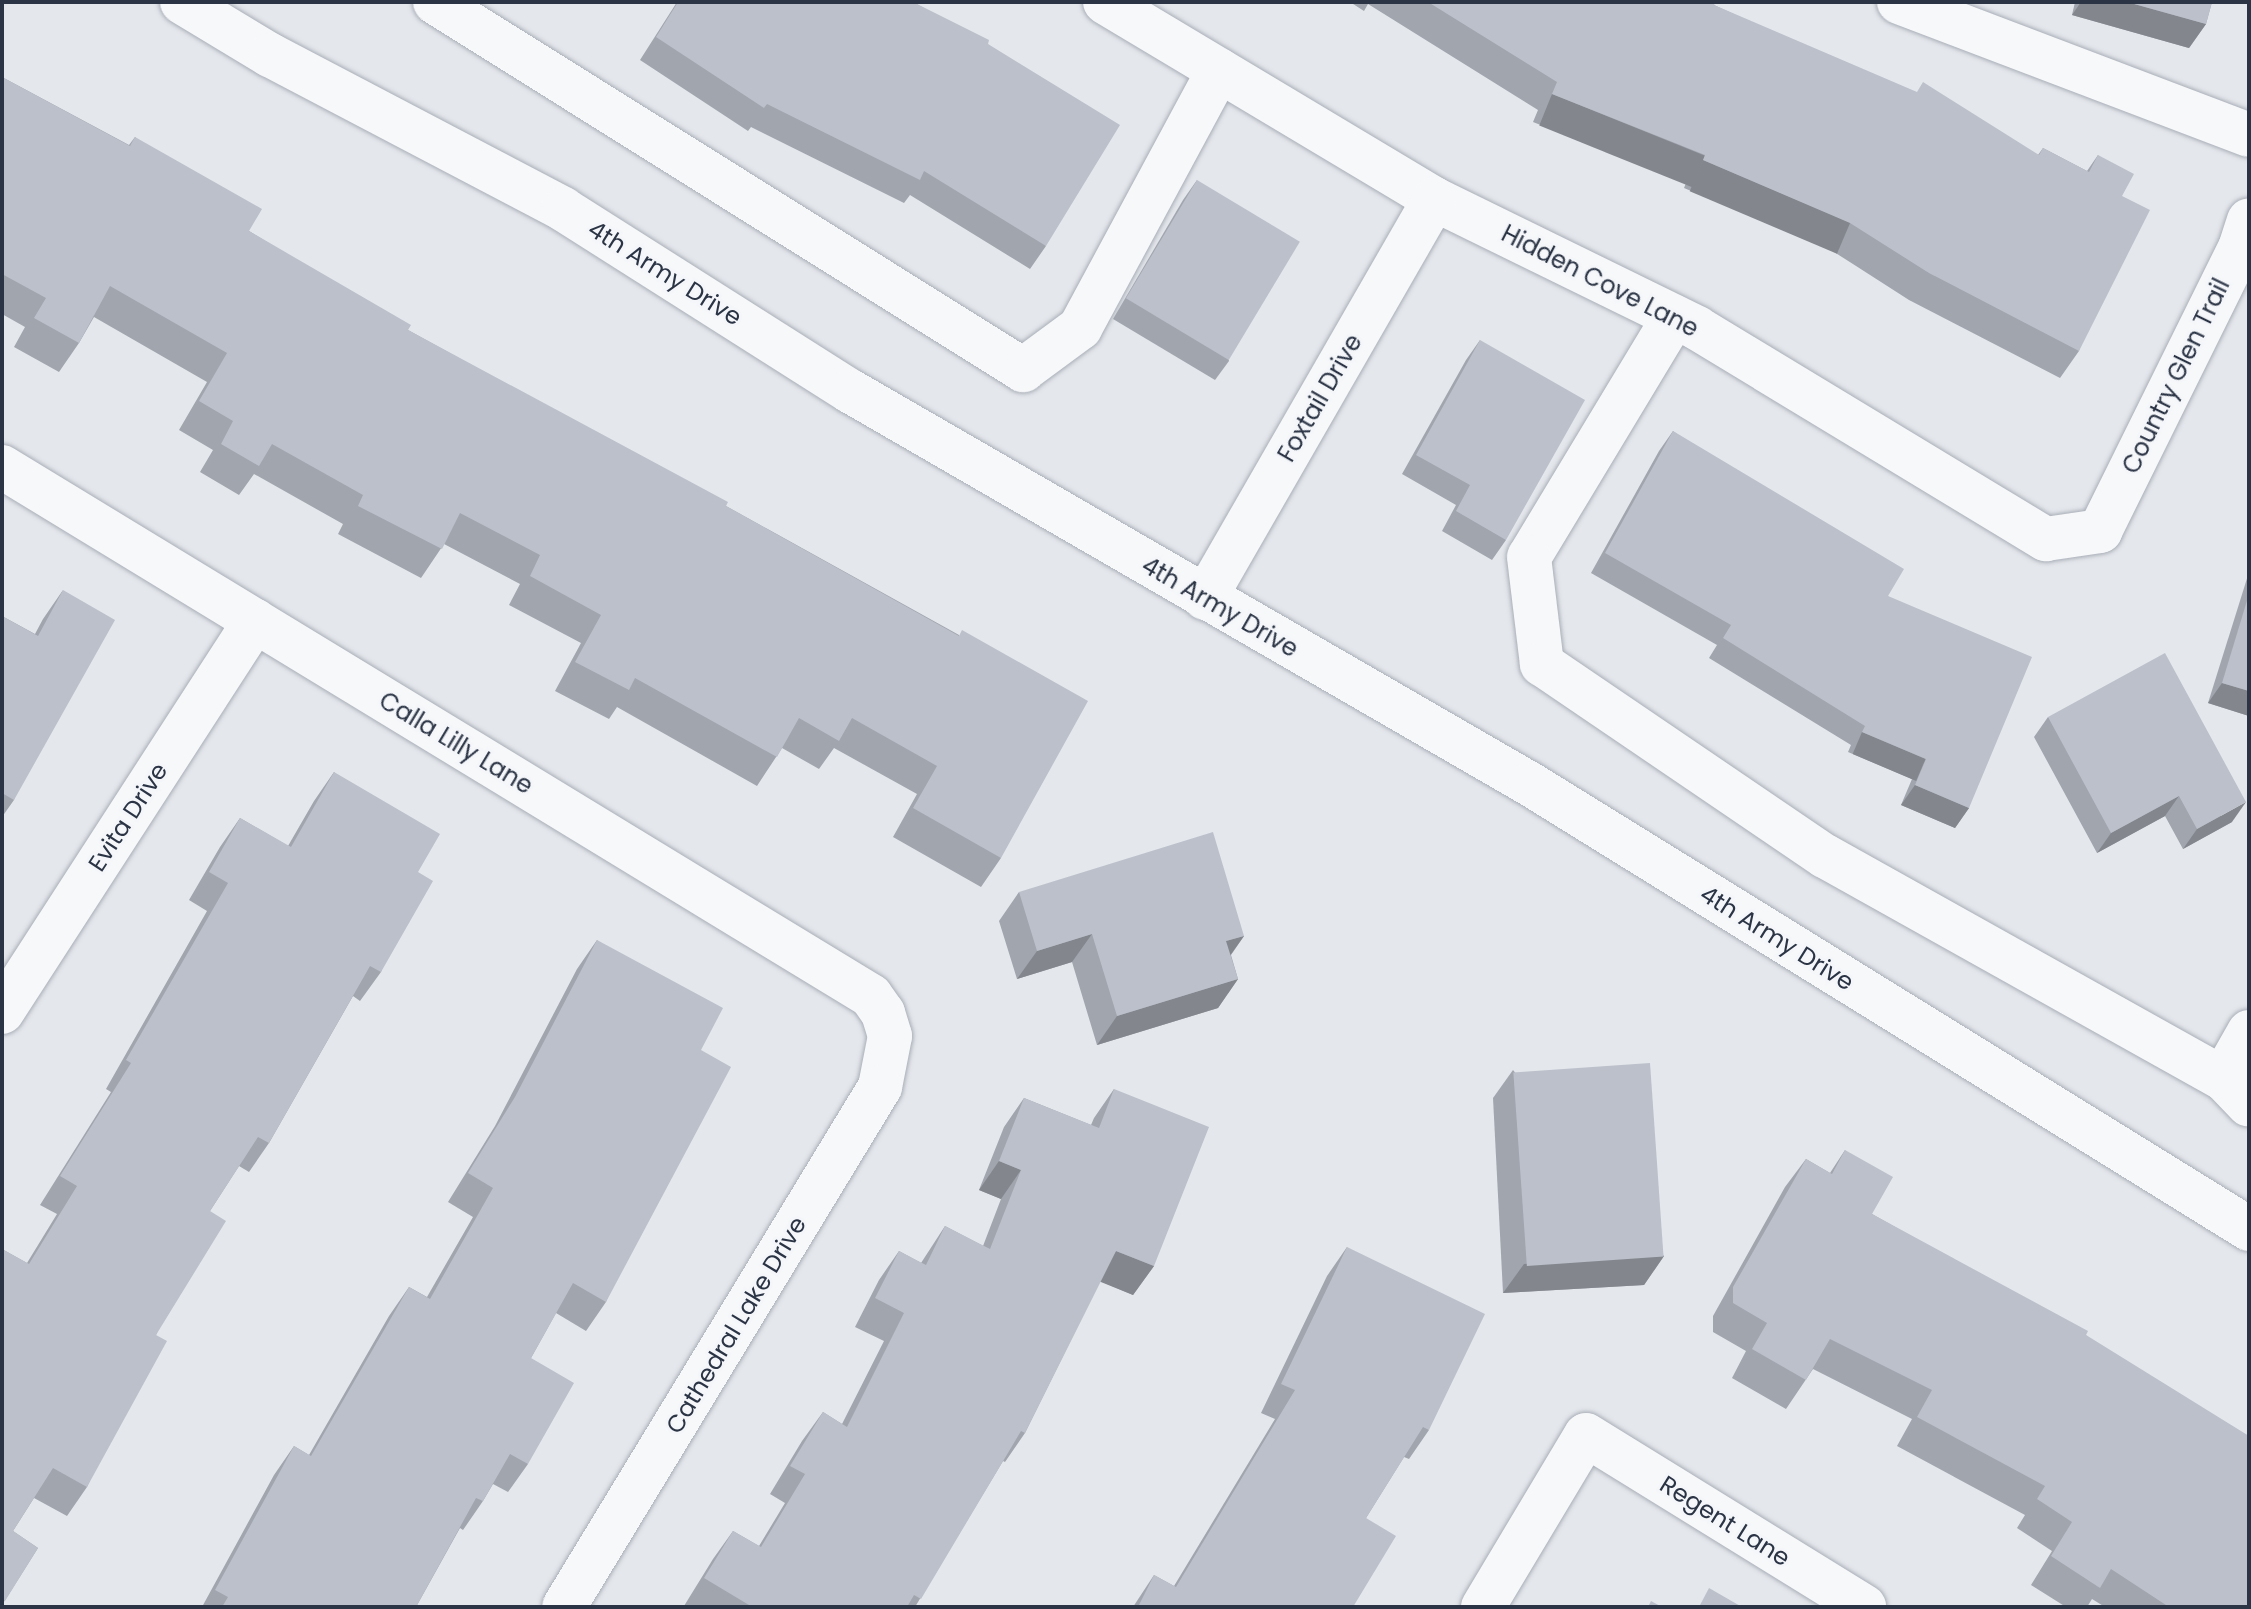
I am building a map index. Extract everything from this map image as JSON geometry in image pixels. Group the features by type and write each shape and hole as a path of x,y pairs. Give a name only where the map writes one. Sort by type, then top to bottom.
{"street":[{"name":"4th Army Drive","path":"182,2 270,55 563,209 850,391 1530,784 2249,1229"},
{"path":"435,2 1023,370 1080,328 1219,70"},
{"name":"Hidden Cove Lane","path":"1105,2 1434,199 1674,317 2046,539 2100,531"},
{"path":"1899,2 1950,10 2249,135"},
{"name":"Foxtail Drive","path":"1205,598 1434,199"},
{"name":"Country Glen Trail","path":"2100,531 2240,248 2249,220"},
{"path":"1674,317 1529,557 1542,664 1825,856 2236,1092 2249,1032"},
{"name":"Calla Lilly Lane","path":"2,467 871,996 890,1036"},
{"name":"Evita Drive","path":"2,1012 255,621"},
{"name":"Cathedral Lake Drive","path":"564,1607 880,1087 890,1036"},
{"name":"Regent Lane","path":"1483,1607 1586,1435 1864,1607"}],"building":[{"path":"678,2 913,2 989,40 988,44 1120,125 1046,246 924,171 920,180 767,104 764,108 656,37"},
{"path":"1428,2 1715,2 1714,5 1917,92 1923,82 2039,155 2043,148 2089,172 2098,155 2134,174 2122,196 2150,210 2079,351 1929,273 1850,223 1703,160 1705,155 1552,94 1557,82"},
{"path":"2127,2 2212,2 2206,24"},
{"path":"2,77 130,146 135,137 262,209 249,231 411,325 408,330 728,502 726,506 959,636 962,630 1088,701 1001,858 913,808 937,766 852,718 839,741 799,718 777,757 635,678 629,690 575,662 601,615 530,576 540,555 460,513 442,549 358,506 363,495 272,444 259,466 221,444 233,421 199,401 227,353 110,286 79,343 34,318 46,298 2,274"},
{"path":"1197,180 1300,242 1229,360 1126,298"},
{"path":"1480,340 1585,400 1506,540 1456,511 1470,485 1416,455"},
{"path":"1673,431 1904,569 1888,596 2032,657 1969,808 1915,785 1926,759 1862,732 1865,726 1723,638 1731,625 1605,553"},
{"path":"63,590 115,620 14,800 2,793 2,616 38,636"},
{"path":"2249,594 2249,691 2222,683"},
{"path":"2165,653 2246,802 2197,829 2179,796 2111,833 2048,717"},
{"path":"334,772 440,834 418,872 433,881 381,972 370,966 269,1143 258,1137 210,1211 226,1221 156,1335 167,1341 87,1487 53,1468 13,1531 38,1548 5,1601 2,1599 2,1249 29,1264 77,1186 60,1176 131,1063 126,1060 228,883 209,872 240,818 291,847"},
{"path":"1213,832 1244,936 1226,941 1238,979 1117,1016 1092,934 1037,951 1019,892"},
{"path":"597,940 723,1008 701,1050 731,1067 606,1302 573,1283 531,1358 574,1383 528,1464 510,1454 483,1501 476,1498 416,1607 222,1607 228,1597 215,1590 294,1446 311,1456 409,1287 430,1299 493,1188 468,1173 515,1097"},
{"path":"1650,1063 1664,1257 1527,1266 1513,1073"},
{"path":"1114,1089 1209,1127 1154,1266 1116,1251 1025,1433 1021,1431 921,1599 914,1595 907,1607 747,1607 749,1605 704,1578 733,1531 761,1547 805,1474 790,1466 823,1412 847,1427 904,1313 875,1298 899,1251 926,1265 945,1226 990,1249 1021,1170 999,1161 1024,1098 1099,1128"},
{"path":"1845,1150 1893,1177 1872,1214 2088,1331 2086,1335 2249,1436 2249,1607 2169,1607 2111,1569 2100,1588 2051,1556 2072,1522 2037,1499 2045,1486 1917,1417 1932,1390 1830,1339 1806,1380 1752,1349 1767,1323 1733,1303 1733,1287 1806,1159 1832,1174"},
{"path":"1347,1247 1485,1314 1429,1430 1423,1427 1366,1518 1396,1536 1353,1607 1138,1607 1154,1575 1176,1587 1295,1390 1281,1384"},
{"path":"1709,1588 1742,1607 1699,1607"},
{"path":"1651,1601 1662,1607 1648,1607"}]}
